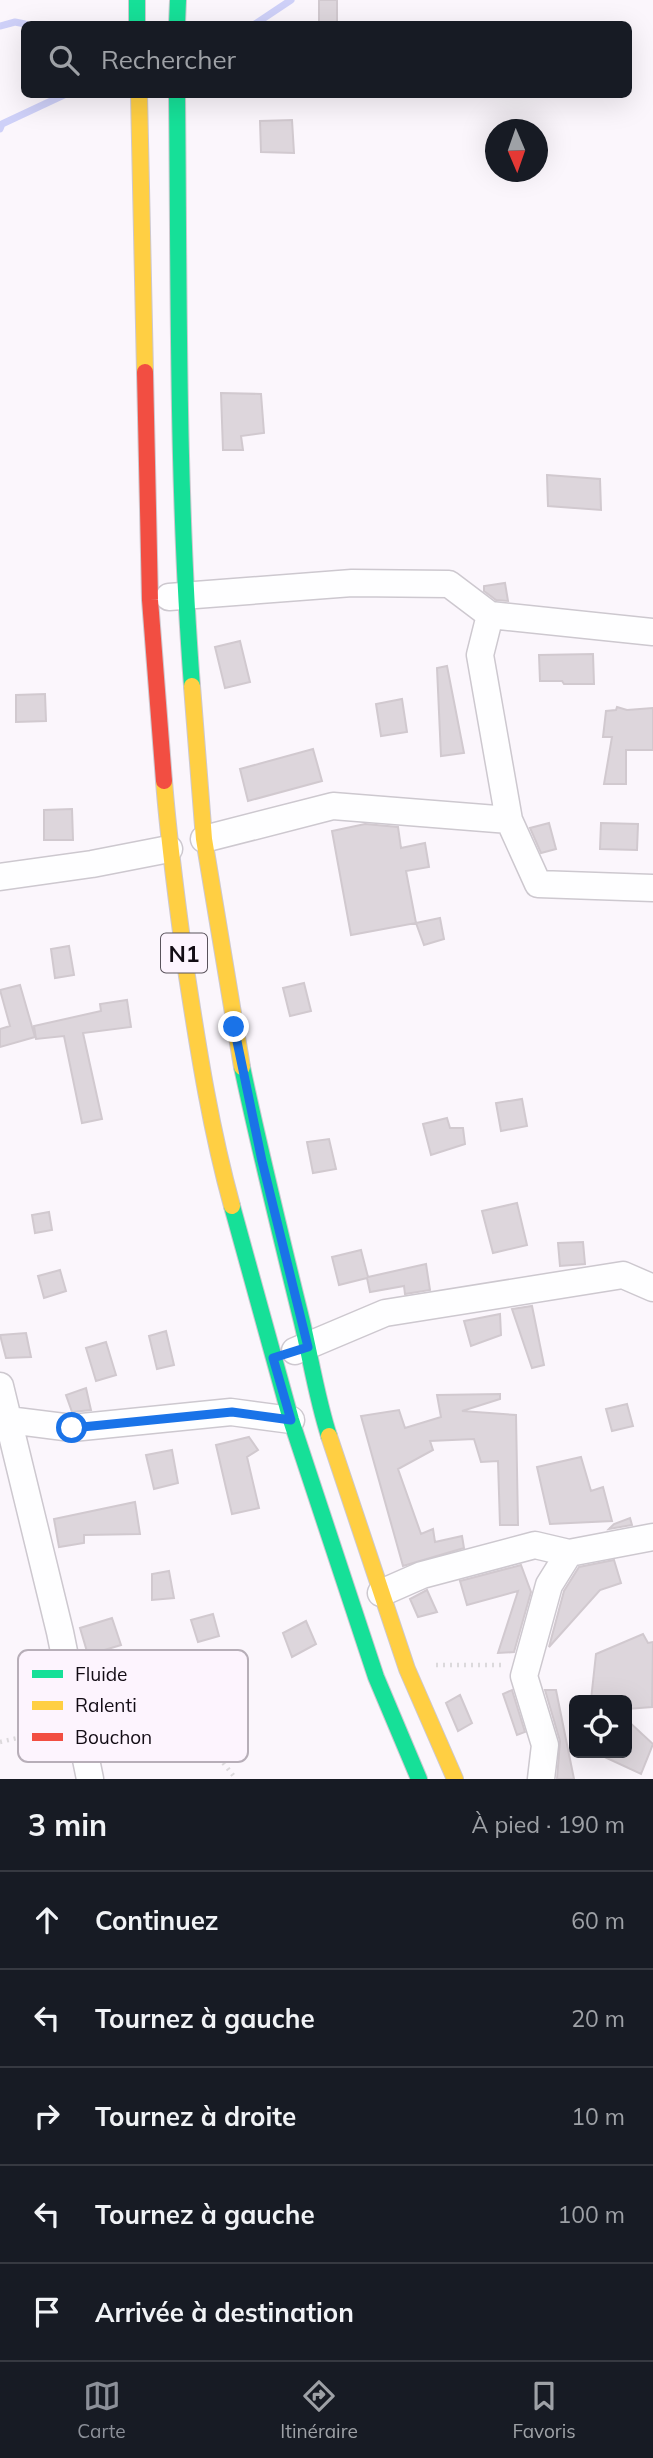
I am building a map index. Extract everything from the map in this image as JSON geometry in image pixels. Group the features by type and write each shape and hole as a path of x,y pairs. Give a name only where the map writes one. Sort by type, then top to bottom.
{"main road":[{"path":"137,0 138,21"},
{"path":"177,21 178,0"},
{"name":"N1","path":"139,98 150,600 169,849 200,1063 217,1152 291,1420 376,1677 419,1779"},
{"name":"N1","path":"177,98 185,595 204,839 234,1027 262,1161 308,1347 320,1408 407,1669 455,1779"}],"street":[{"path":"150,600 352,583 449,584 490,615 653,632"},
{"path":"490,615 481,655 509,820 538,884 653,888"},
{"path":"204,839 332,806 509,820"},
{"path":"0,877 92,864 169,849"},
{"path":"273,1358 308,1347 385,1313 622,1275 653,1288"},
{"path":"0,1387 4,1419 63,1650"},
{"path":"4,1419 72,1428 232,1412 291,1420"},
{"path":"381,1593 422,1575 536,1545 569,1553 653,1536"},
{"path":"541,1779 545,1745 524,1676 549,1585 569,1553"}],"path":[{"path":"407,1669 440,1665 527,1665"},
{"path":"0,1742 18,1738"},
{"path":"223,1762 236,1779"}],"building":[{"path":"319,0 337,0 337,21 319,21"},
{"path":"292,120 294,153 261,152 260,121"},
{"path":"221,393 261,394 264,433 241,436 243,450 223,450"},
{"path":"547,475 600,479 601,510 548,506"},
{"path":"505,583 508,601 496,600 484,591 484,586"},
{"path":"240,641 250,682 225,688 215,647"},
{"path":"593,654 594,684 540,681 539,655"},
{"path":"447,666 464,753 441,756 437,668"},
{"path":"45,694 46,721 16,722 16,695"},
{"path":"402,699 407,732 381,736 376,704"},
{"path":"617,707 627,710 653,708 653,750 626,750 626,784 604,784 612,737 603,737 606,711 616,710"},
{"path":"313,749 322,781 248,801 240,769"},
{"path":"72,809 73,840 44,840 44,810"},
{"path":"549,823 556,849 541,853 530,828"},
{"path":"601,823 638,824 637,850 600,849"},
{"path":"365,824 398,827 401,848 425,843 429,867 406,871 416,923 351,935 332,831"},
{"path":"440,918 444,939 424,945 416,923"},
{"path":"69,946 74,975 55,978 51,949"},
{"path":"304,983 311,1011 290,1016 283,988"},
{"path":"20,985 35,1037 0,1047 0,1029 10,1026 0,990"},
{"path":"127,1000 131,1027 83,1033 102,1119 82,1123 64,1036 36,1039 34,1026 101,1011 100,1004"},
{"path":"522,1099 527,1126 501,1131 496,1103"},
{"path":"447,1118 450,1128 463,1128 465,1144 431,1155 423,1124"},
{"path":"329,1139 336,1169 313,1173 307,1142"},
{"path":"517,1203 527,1245 493,1253 482,1211"},
{"path":"49,1212 52,1230 35,1233 32,1215"},
{"path":"583,1242 585,1264 560,1266 558,1243"},
{"path":"361,1250 368,1277 426,1264 430,1290 405,1294 404,1286 370,1292 367,1278 339,1285 332,1257"},
{"path":"60,1270 66,1291 44,1298 38,1276"},
{"path":"532,1306 544,1365 532,1368 512,1309"},
{"path":"500,1314 501,1335 471,1346 464,1321"},
{"path":"166,1331 174,1365 157,1369 149,1336"},
{"path":"26,1333 31,1357 6,1358 0,1335"},
{"path":"106,1342 116,1375 96,1381 86,1348"},
{"path":"86,1388 91,1410 72,1412 66,1395"},
{"path":"500,1394 500,1399 462,1411 516,1415 518,1525 500,1525 498,1461 481,1462 474,1439 430,1441 433,1450 398,1469 421,1534 433,1529 435,1542 462,1536 464,1548 403,1566 361,1416 399,1410 405,1428 441,1417 437,1395"},
{"path":"627,1404 633,1426 612,1431 606,1409"},
{"path":"249,1437 258,1450 247,1457 259,1508 232,1514 216,1445"},
{"path":"172,1450 178,1483 154,1489 146,1455"},
{"path":"581,1457 591,1491 603,1487 612,1521 550,1524 537,1467"},
{"path":"135,1502 140,1534 84,1535 84,1543 59,1547 54,1519"},
{"path":"630,1518 632,1525 609,1529 614,1524"},
{"path":"614,1560 621,1583 600,1590 549,1647 564,1591 579,1567"},
{"path":"521,1565 531,1592 514,1652 498,1653 518,1591 467,1605 460,1581"},
{"path":"169,1571 174,1598 152,1600 152,1574"},
{"path":"427,1590 437,1612 418,1617 410,1599"},
{"path":"213,1614 219,1636 198,1642 191,1620"},
{"path":"112,1618 121,1645 104,1650 87,1650 80,1628"},
{"path":"306,1621 316,1644 292,1657 283,1633"},
{"path":"643,1634 648,1643 653,1642 652,1707 632,1709 632,1695 592,1695 596,1654"},
{"path":"512,1690 525,1732 517,1735 503,1694"},
{"path":"545,1690 556,1690 574,1779 557,1779 560,1741"},
{"path":"460,1695 472,1723 458,1731 446,1703"},
{"path":"632,1725 653,1744 641,1774 607,1758 632,1758"}],"waterway":[{"path":"260,21 291,0"},
{"path":"0,26 21,23"},
{"path":"0,129 2,124 57,98"}],"traffic: fast":[{"path":"137,0 137,21"},
{"path":"177,21 178,0"},
{"path":"177,98 181,464 192,686"},
{"path":"242,1067 329,1436"},
{"path":"232,1206 291,1420 376,1677 419,1779"}],"traffic: slow":[{"path":"139,98 145,372"},
{"path":"192,686 204,839 242,1067"},
{"path":"164,781 177,903 196,1034 232,1206"},
{"path":"329,1436 407,1669 455,1779"}],"traffic: jam":[{"path":"145,372 150,600 164,781"}],"route":[{"path":"72,1428 232,1412 291,1420 273,1358 308,1347 262,1161 234,1027"}]}
